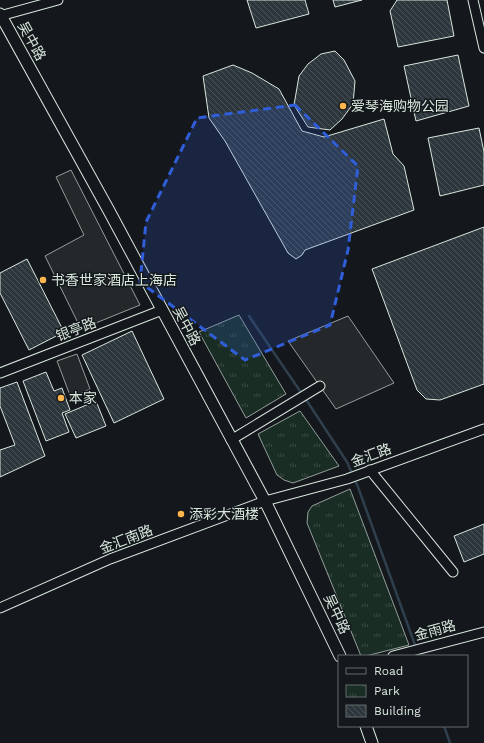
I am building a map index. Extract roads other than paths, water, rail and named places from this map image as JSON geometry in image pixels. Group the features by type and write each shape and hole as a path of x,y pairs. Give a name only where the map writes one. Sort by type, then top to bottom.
{"main road":[{"name":"吴中路","path":"0,15 265,501 340,655"},
{"path":"366,727 372,743"}],"street":[{"path":"0,15 58,0"},
{"path":"473,0 484,48"},
{"name":"银亭路","path":"0,373 162,310"},
{"path":"231,440 318,387"},
{"name":"金汇路","path":"265,501 347,479 484,429"},
{"path":"366,471 453,572"},
{"name":"金汇南路","path":"0,608 110,559 265,501"},
{"name":"金雨路","path":"397,655 484,632"}],"waterway":[{"path":"249,316 302,394"},
{"path":"305,398 347,462 358,487 419,655"},
{"path":"444,727 450,743"}],"place":[{"name":"爱琴海购物公园","path":"343,106"},
{"name":"书香世家酒店上海店","path":"43,280"},
{"name":"本家","path":"61,398"},
{"name":"添彩大酒楼","path":"181,514"}]}
